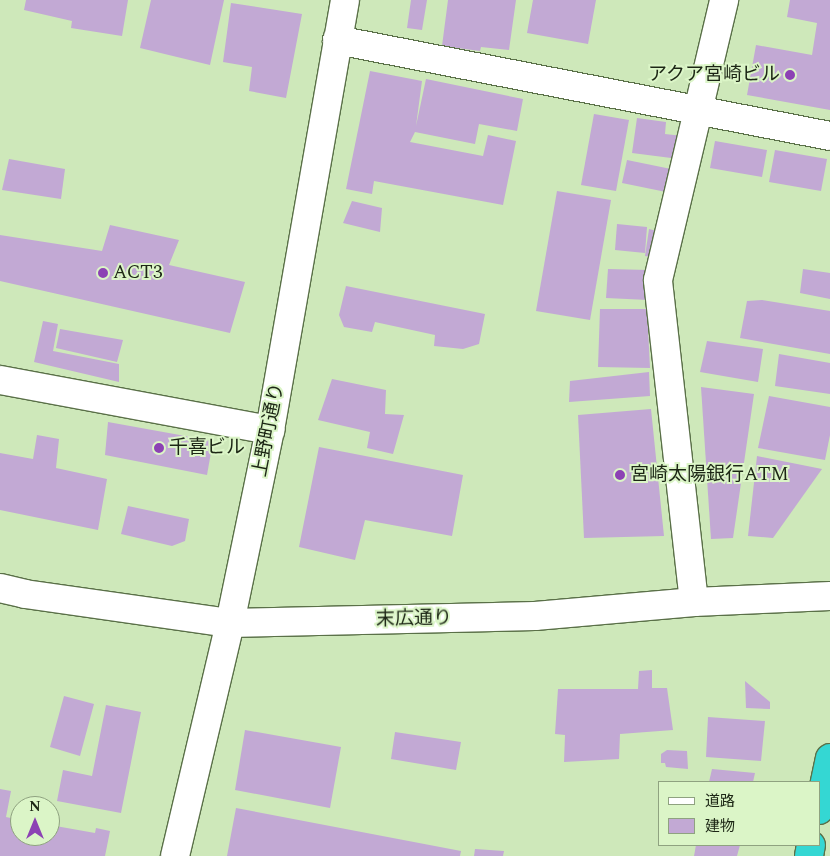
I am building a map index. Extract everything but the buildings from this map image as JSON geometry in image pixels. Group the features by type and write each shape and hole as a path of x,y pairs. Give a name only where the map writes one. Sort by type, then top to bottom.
{"highway":[{"path":"820,805 830,758"}],"street":[{"name":"上野町通り","path":"175,856 230,623 270,430 345,0"},
{"path":"694,602 658,280 724,0"},
{"path":"337,40 830,136"},
{"path":"0,380 270,430"},
{"name":"末広通り","path":"0,588 25,594 230,623 535,616 694,602 830,596"}],"place":[{"name":"アクア宮崎ビル","path":"790,75"},
{"name":"ACT3","path":"103,273"},
{"name":"千喜ビル","path":"159,448"},
{"name":"宮崎太陽銀行ATM","path":"620,475"}]}
